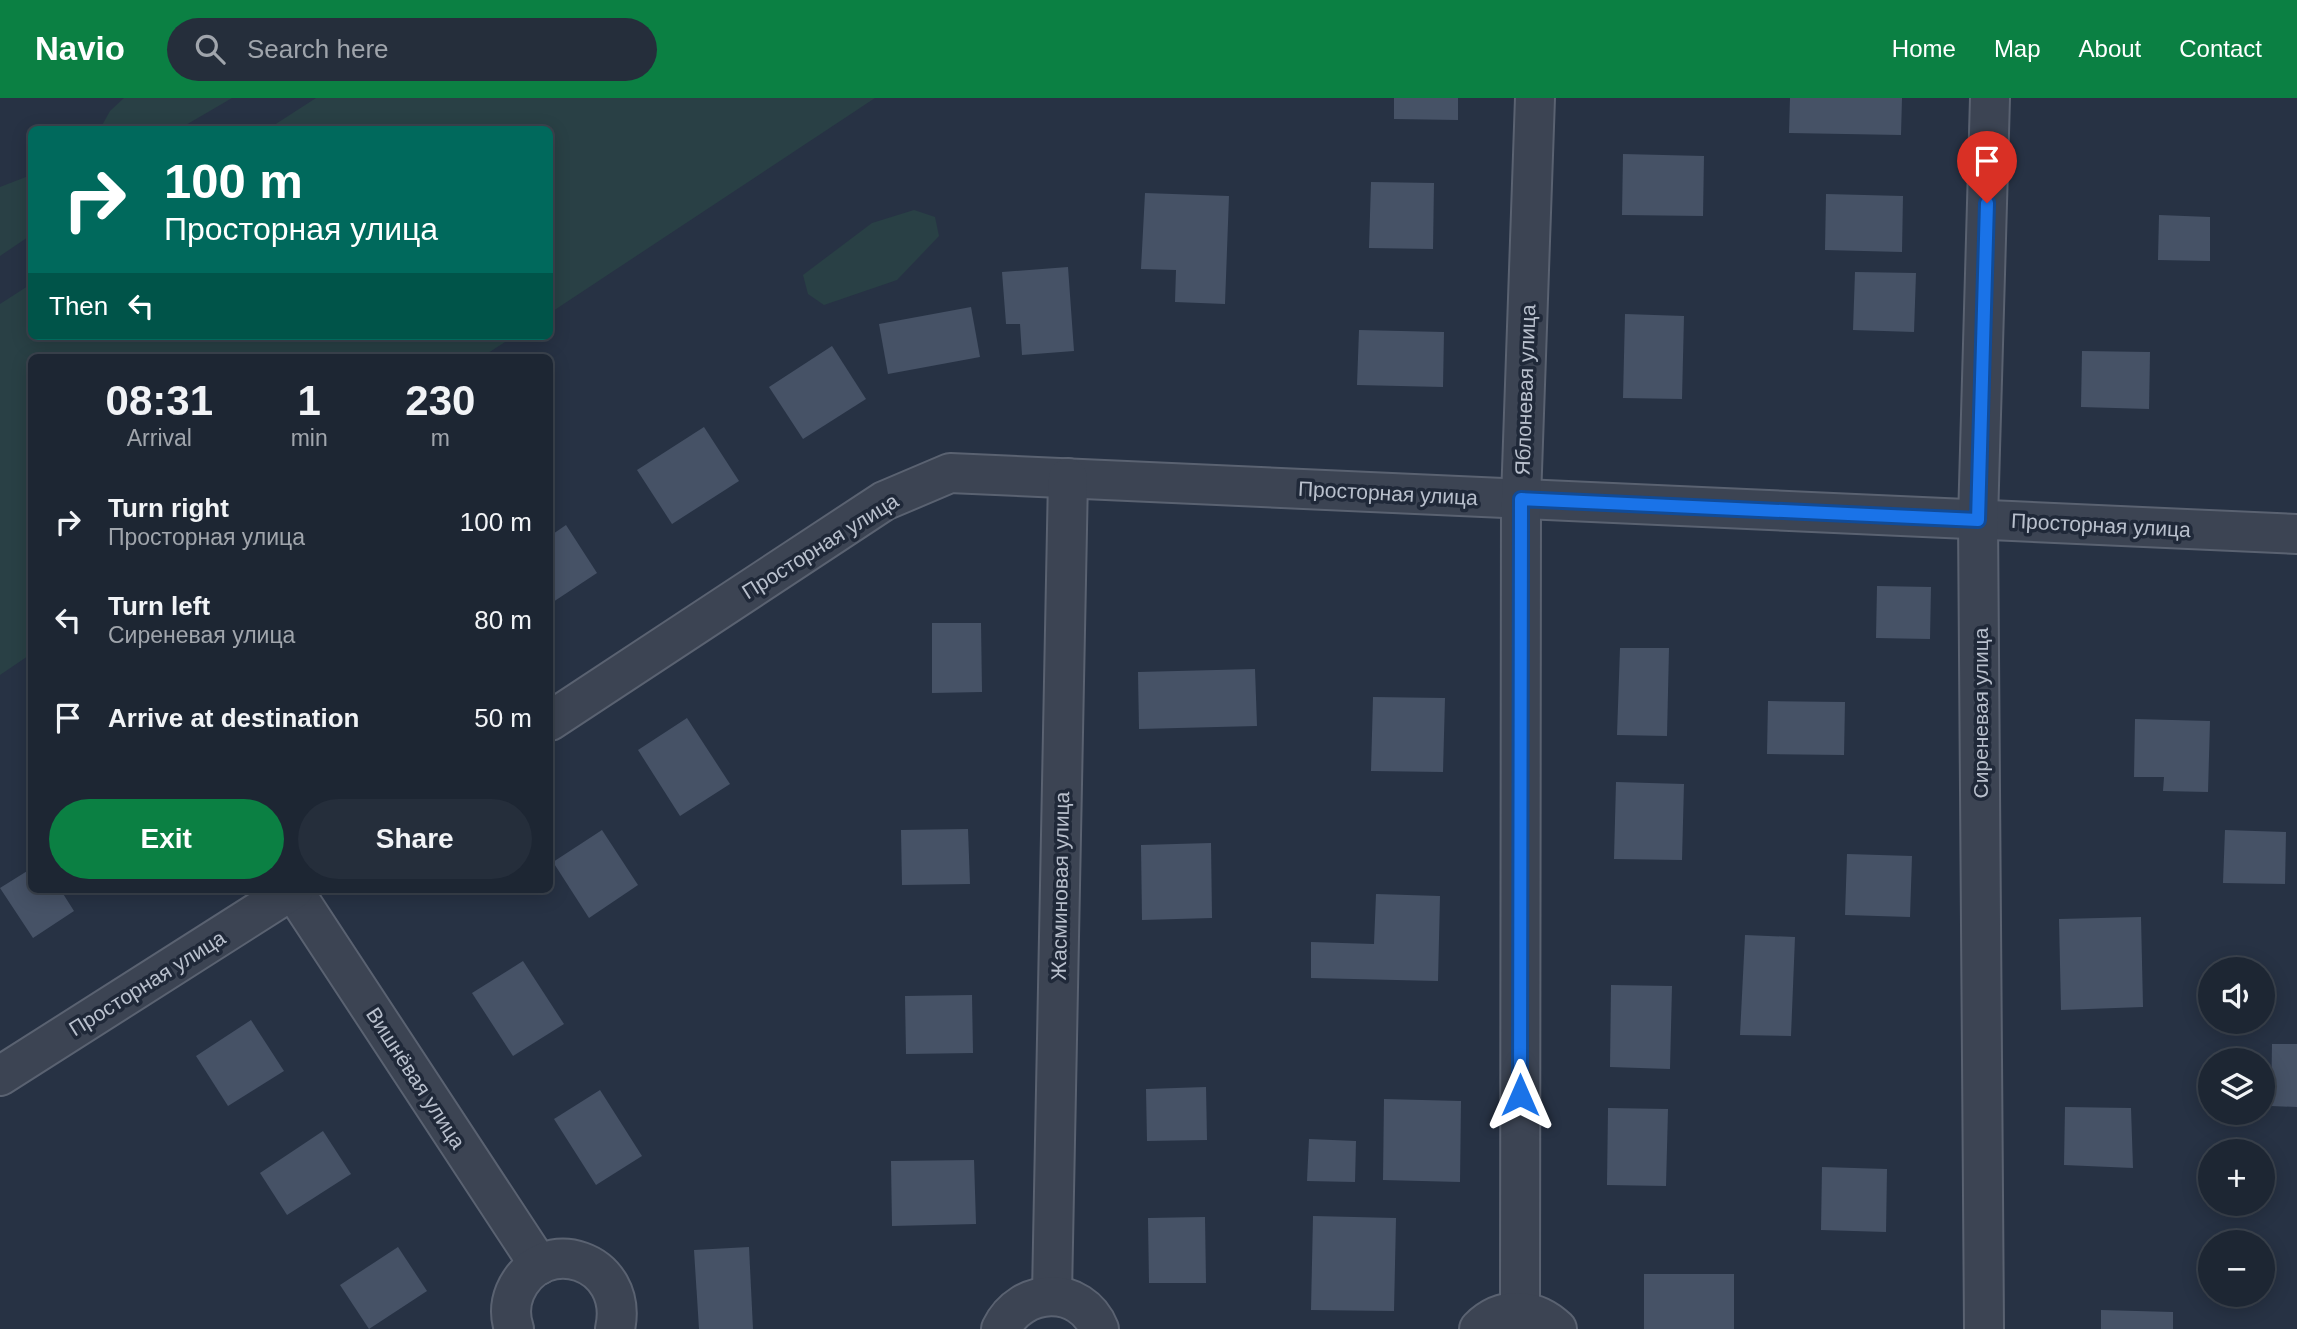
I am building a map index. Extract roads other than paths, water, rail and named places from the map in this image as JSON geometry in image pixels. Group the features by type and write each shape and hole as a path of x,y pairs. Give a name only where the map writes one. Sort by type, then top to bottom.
{"street":[{"name":"Яблоневая улица","path":"1520,1311 1521,499 1535,98"},
{"name":"Сиреневая улица","path":"1984,1329 1978,520 1990,98"},
{"name":"Просторная улица","path":"553,719 884,501 950,473 2297,534"},
{"name":"Жасминовая улица","path":"1052,1294 1068,478"},
{"name":"Просторная улица","path":"0,1076 288,893"},
{"name":"Вишнёвая улица","path":"297,893 539,1265"},
{"path":"514,1329 511,1310 519,1284 539,1265 566,1259 580,1261 592,1267 611,1287 616,1300 615,1329"},
{"path":"1001,1329 1014,1310 1025,1302 1052,1294 1078,1304 1089,1313 1099,1329"},
{"path":"1479,1329 1493,1317 1520,1311 1546,1319 1557,1329"}]}
